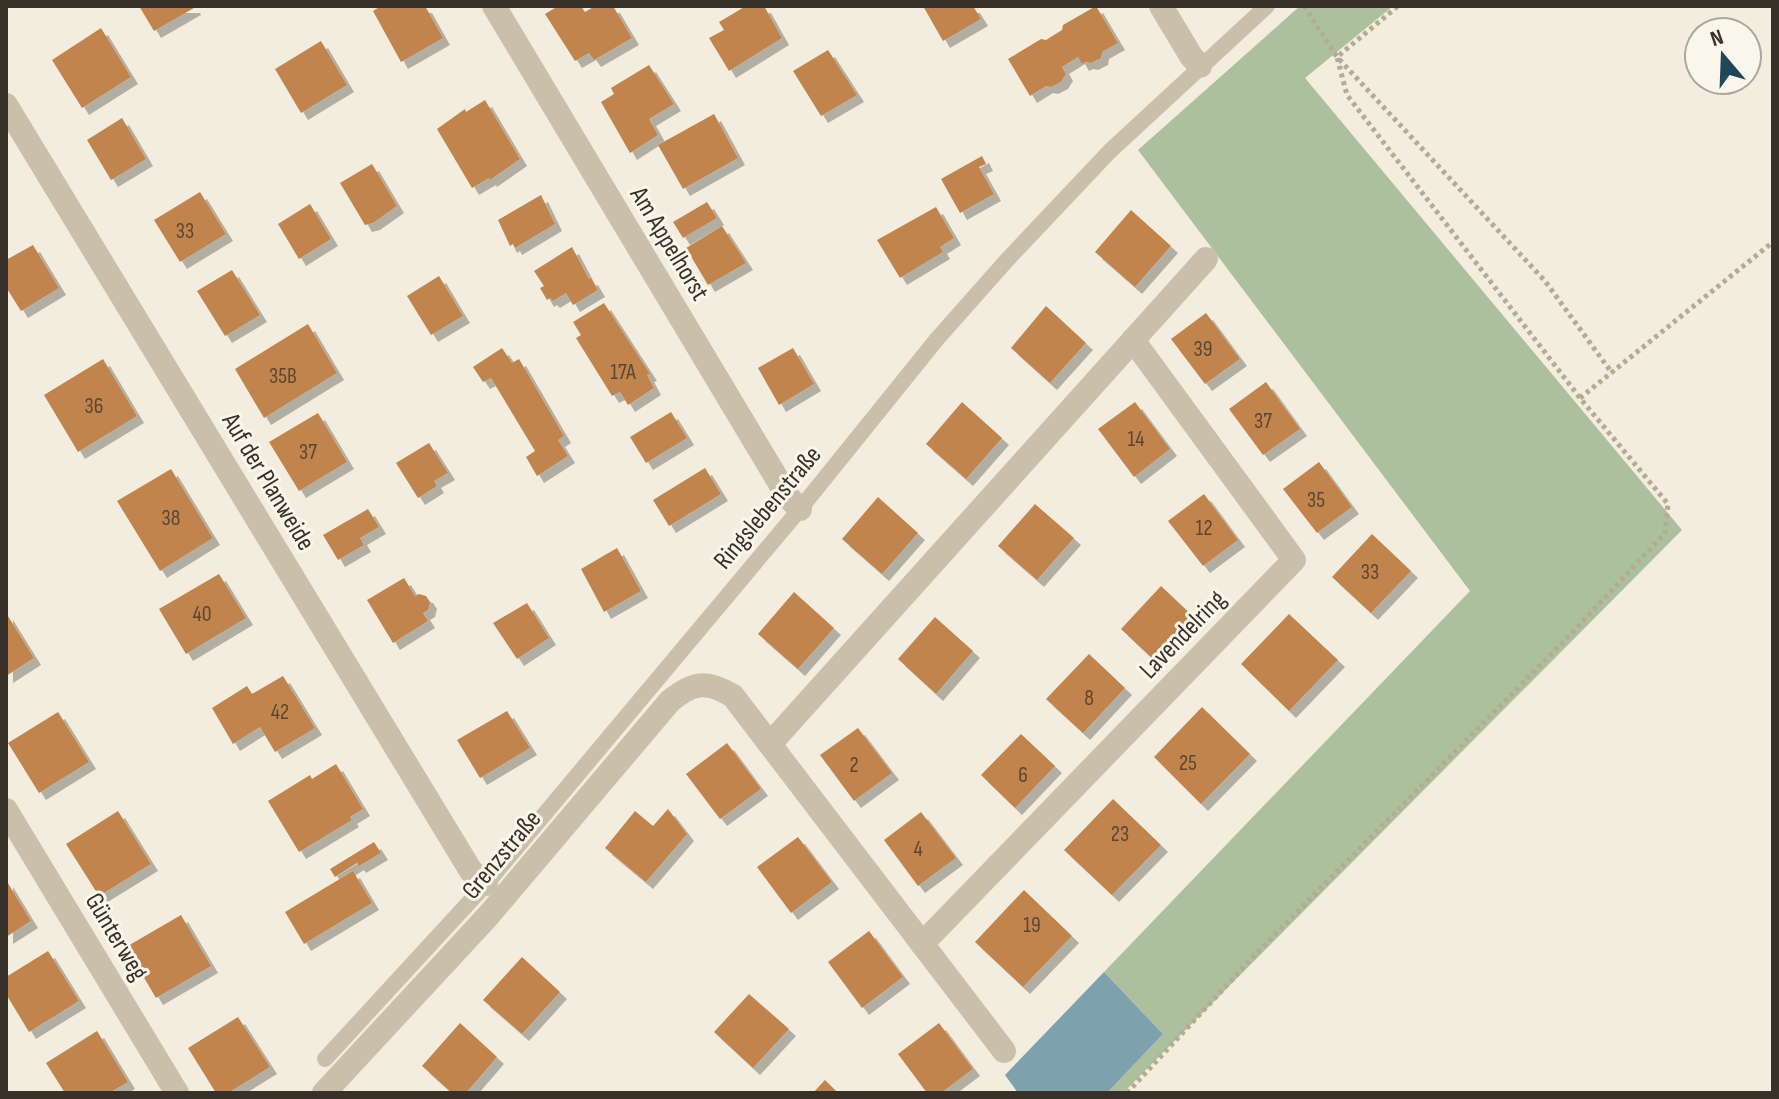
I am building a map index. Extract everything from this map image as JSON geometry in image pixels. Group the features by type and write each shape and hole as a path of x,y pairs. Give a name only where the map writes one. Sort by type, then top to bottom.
{"street":[{"name":"Am Appelhorst","path":"494,6 788,497 800,509"},
{"path":"1161,6 1200,66"},
{"name":"Auf der Planweide","path":"6,105 471,871 486,884"},
{"path":"1004,1051 770,744 1206,259"},
{"name":"Lavendelring","path":"922,944 1294,560 1133,340"},
{"name":"Grenzstraße","path":"324,1093 488,916 670,701 685,688 704,685 718,687 733,696 770,744"},
{"name":"Günterweg","path":"6,810 177,1093"}],"lane":[{"name":"Ringslebenstraße","path":"325,1059 486,884 800,509 937,339 1007,260 1110,151 1267,6"}],"path":[{"path":"1304,6 1337,57 1545,281 1612,373"},
{"path":"1337,57 1398,6"},
{"path":"1127,1093 1251,959 1569,636 1665,533 1668,504 1580,398 1347,95 1337,57"},
{"path":"1580,398 1773,242"}],"green space":[{"path":"1300,6 1393,6 1305,78 1682,530 1123,1093 1107,1093 1163,1034 1104,972 1470,591 1138,150"}],"water":[{"path":"1104,972 1163,1034 1107,1093 1018,1093 1005,1075"}],"building":[{"path":"139,6 193,6 194,8 154,31"},
{"path":"381,6 425,6 443,38 401,62 373,11"},
{"path":"558,6 581,6 585,12 595,6 613,6 632,38 594,60 589,53 575,61 545,14"},
{"path":"746,6 764,6 782,38 729,71 709,38 724,30 719,22"},
{"path":"923,6 973,6 981,19 943,41"},
{"path":"1096,6 1118,43 1091,63 1082,64 1078,57 1062,67 1066,74 1061,82 1046,86 1030,96 1008,59 1041,39 1046,40 1062,30 1063,25"},
{"path":"101,28 131,77 82,108 52,60"},
{"path":"321,41 347,85 301,113 275,69"},
{"path":"828,50 857,95 821,116 793,71"},
{"path":"649,65 674,104 649,119 658,135 630,153 601,102 614,94 611,88"},
{"path":"485,100 520,159 490,180 472,188 437,129 465,109 466,112"},
{"path":"714,114 738,158 683,189 658,145"},
{"path":"122,118 146,159 111,180 87,140"},
{"path":"982,156 986,164 979,167 994,194 960,213 941,179"},
{"path":"372,164 397,206 365,225 340,183"},
{"path":"200,192 226,234 180,262 154,220"},
{"path":"541,195 555,224 515,248 513,244 510,246 498,220"},
{"path":"707,202 717,218 683,238 673,222"},
{"path":"310,204 331,239 299,259 278,224"},
{"path":"936,207 954,238 940,247 943,252 900,278 877,240"},
{"path":"1131,210 1171,246 1135,287 1095,252"},
{"path":"722,226 746,263 708,285 686,248"},
{"path":"33,245 59,288 21,311 6,287 6,260"},
{"path":"572,247 598,290 573,305 566,293 553,301 550,298 547,300 540,288 544,286 534,271"},
{"path":"232,270 260,315 225,336 197,291"},
{"path":"439,276 463,316 431,335 407,296"},
{"path":"604,303 650,374 647,375 654,388 628,405 620,392 612,396 576,338 581,335 573,322"},
{"path":"1046,306 1086,343 1050,383 1011,348"},
{"path":"1206,313 1240,359 1205,384 1171,339"},
{"path":"308,324 337,373 264,418 235,369"},
{"path":"502,348 512,363 519,359 564,436 558,440 568,456 537,476 526,457 535,451 491,378 483,382 473,367"},
{"path":"793,348 814,384 779,405 758,368"},
{"path":"103,359 137,416 78,452 44,395"},
{"path":"1266,382 1300,429 1263,455 1229,409"},
{"path":"962,402 1002,438 966,479 926,444"},
{"path":"1135,402 1170,449 1134,477 1098,429"},
{"path":"671,412 687,438 646,463 630,437"},
{"path":"318,413 347,462 299,491 269,442"},
{"path":"429,443 448,473 434,481 437,486 418,498 396,463"},
{"path":"1319,462 1352,507 1317,533 1283,489"},
{"path":"705,468 721,494 669,526 653,500"},
{"path":"171,469 213,538 160,571 117,501"},
{"path":"1204,494 1238,540 1203,566 1168,521"},
{"path":"878,497 918,533 882,574 842,539"},
{"path":"1035,504 1074,538 1037,580 998,546"},
{"path":"368,509 379,527 360,538 364,545 338,560 323,535"},
{"path":"1372,534 1411,571 1371,613 1332,577"},
{"path":"617,548 641,591 604,612 581,569"},
{"path":"219,574 246,618 186,654 159,609"},
{"path":"404,578 415,596 426,596 430,602 428,610 423,613 428,621 393,643 367,600"},
{"path":"1161,586 1196,619 1155,661 1121,629"},
{"path":"794,592 834,628 798,669 758,634"},
{"path":"527,603 549,638 517,659 493,623"},
{"path":"6,613 34,658 6,676"},
{"path":"1289,614 1338,660 1289,711 1241,664"},
{"path":"935,617 973,651 936,694 898,659"},
{"path":"1089,654 1125,688 1083,733 1046,699"},
{"path":"283,676 315,728 275,752 260,727 233,744 212,708 247,686 252,694"},
{"path":"1202,707 1250,754 1201,804 1154,757"},
{"path":"507,711 530,748 480,778 457,740"},
{"path":"58,712 89,762 39,793 8,743"},
{"path":"858,728 892,773 854,801 820,755"},
{"path":"1021,734 1055,766 1015,808 981,775"},
{"path":"727,743 761,789 720,819 686,774"},
{"path":"336,764 363,809 350,817 352,820 299,852 268,801 310,775 312,779"},
{"path":"1113,799 1161,845 1112,895 1064,850"},
{"path":"668,809 687,834 646,882 605,848 635,811 653,826"},
{"path":"118,811 151,864 99,896 66,844"},
{"path":"921,812 956,858 918,886 884,840"},
{"path":"798,837 832,882 791,913 757,867"},
{"path":"374,842 381,853 335,877 330,869"},
{"path":"353,871 372,903 304,944 285,912"},
{"path":"6,880 31,921 6,937"},
{"path":"1024,890 1072,936 1023,987 975,942"},
{"path":"181,915 211,966 156,998 126,947"},
{"path":"869,931 903,977 862,1008 828,962"},
{"path":"48,951 79,1001 29,1032 6,994 6,977"},
{"path":"522,957 560,992 522,1034 483,1000"},
{"path":"749,994 789,1029 753,1068 714,1032"},
{"path":"238,1017 270,1067 228,1093 216,1093 188,1048"},
{"path":"460,1023 497,1057 466,1093 452,1093 422,1066"},
{"path":"939,1023 973,1069 941,1093 927,1093 898,1054"},
{"path":"97,1031 128,1082 109,1093 65,1093 46,1063"},
{"path":"825,1080 838,1093 813,1093"}]}
